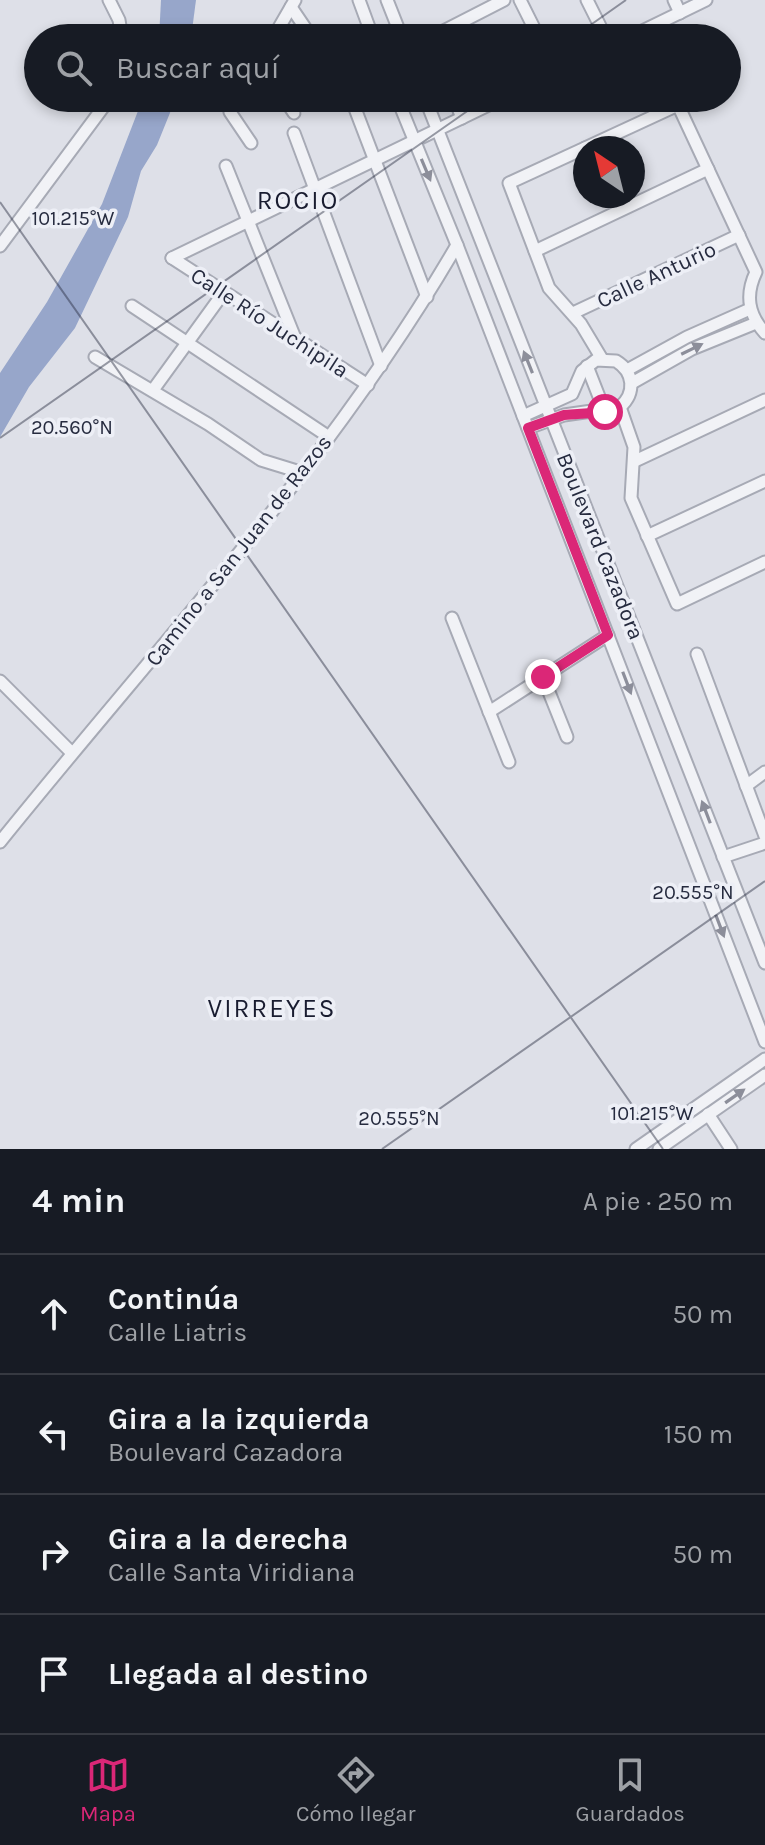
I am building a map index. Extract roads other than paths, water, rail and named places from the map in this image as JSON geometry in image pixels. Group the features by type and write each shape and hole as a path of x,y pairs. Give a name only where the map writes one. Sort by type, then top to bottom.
{"street":[{"path":"109,0 120,24"},
{"path":"359,0 368,24"},
{"path":"387,0 396,24"},
{"path":"457,24 504,0"},
{"path":"520,0 532,24"},
{"path":"587,0 599,24"},
{"path":"674,0 680,13"},
{"path":"657,24 706,0"},
{"path":"281,24 293,4"},
{"path":"293,4 304,24"},
{"path":"0,246 100,112"},
{"path":"230,112 251,143"},
{"path":"356,112 427,297"},
{"name":"Boulevard Cazadora","path":"403,112 457,245 765,1042"},
{"name":"Boulevard Cazadora","path":"430,112 765,963"},
{"path":"460,112 462,118"},
{"path":"248,221 474,112"},
{"path":"611,136 663,112"},
{"path":"681,112 756,272 748,296 756,323 765,333"},
{"path":"294,133 381,366"},
{"path":"573,154 509,183 549,288 573,313 602,359"},
{"path":"226,166 295,338"},
{"path":"535,251 708,169"},
{"name":"Calle Río Juchipila","path":"248,221 172,258 368,385"},
{"name":"Calle Anturio","path":"573,313 739,235"},
{"name":"Camino a San Juan de Razos","path":"0,842 170,639 329,437 427,297 457,245"},
{"path":"153,390 224,292"},
{"path":"132,306 329,437"},
{"path":"627,370 687,337 750,309"},
{"path":"632,383 692,349 756,323"},
{"path":"95,357 153,390 261,460 300,472"},
{"path":"523,416 572,394 587,366 602,359 616,361 627,370 632,383 629,397 620,407 605,412 577,412 528,428"},
{"path":"587,366 605,412"},
{"path":"635,461 765,400"},
{"path":"620,407 631,434 635,461 631,498 677,604 765,562"},
{"path":"647,536 765,481"},
{"path":"452,618 509,762"},
{"path":"489,712 608,635"},
{"path":"697,654 765,836"},
{"path":"543,677 567,737"},
{"path":"0,681 72,753"},
{"path":"746,786 765,772"},
{"path":"723,857 765,843"},
{"path":"636,1149 765,1059"},
{"path":"659,1149 765,1075"},
{"path":"708,1114 731,1149"}],"water":[{"path":"161,0 196,0 193,24 160,24"},
{"path":"138,112 170,112 157,145 141,171 128,217 75,328 29,387 0,437 0,373 47,302 102,204"}],"district":[{"name":"ROCIO","path":"298,200"},
{"name":"VIRREYES","path":"272,1008"}]}
